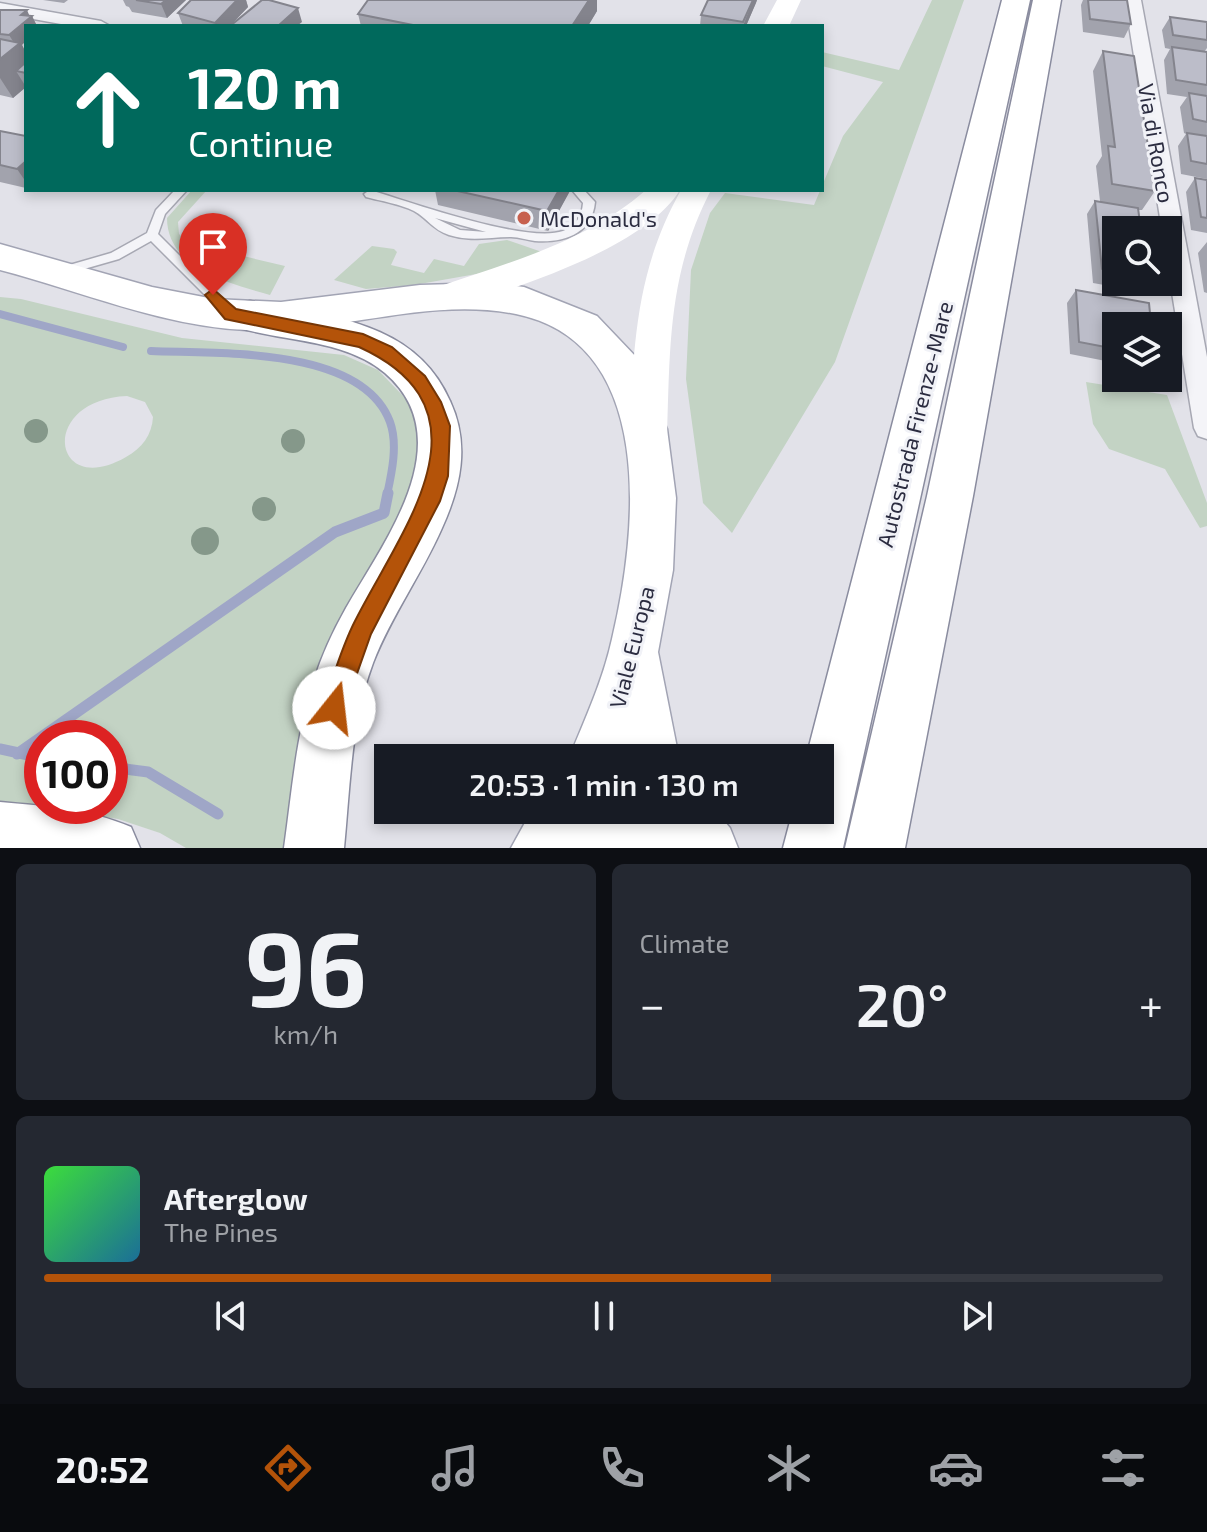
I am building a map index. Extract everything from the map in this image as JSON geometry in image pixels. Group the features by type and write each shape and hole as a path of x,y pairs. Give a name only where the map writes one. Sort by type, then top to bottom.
{"highway":[{"name":"Autostrada Firenze-Mare","path":"813,848 1016,0"},
{"name":"Autostrada Firenze-Mare","path":"875,848 950,496 1047,0"},
{"path":"240,315 363,341 386,351 419,381 432,402 441,426 438,476 431,501 368,616 338,691 324,758 314,848"},
{"path":"0,831 60,837 110,848"}],"main road":[{"path":"777,24 789,0"},
{"name":"Viale Europa","path":"444,298 578,250 618,228 663,192"},
{"name":"Viale Europa","path":"601,744 635,649 646,600 653,540 648,437 656,285 666,248 695,192"},
{"name":"Viale Europa","path":"0,257 59,272 147,301"},
{"name":"Viale Europa","path":"0,287 50,289 240,315 345,310 444,298 521,300 553,309 600,338 621,368 648,437"},
{"path":"635,649 650,744"},
{"path":"539,848 555,824"},
{"path":"690,824 710,848"},
{"path":"581,848 613,839 639,838 687,848"}],"street":[{"name":"Via di Ronco","path":"1133,0 1199,344 1207,428"},
{"path":"0,8 90,24"}],"lane":[{"path":"59,272 115,256 152,235 160,213 179,192"},
{"path":"370,194 420,209 430,221 471,239 517,232 550,237 580,227 589,215 589,202 580,192"},
{"path":"152,235 240,315"}],"green space":[{"path":"932,0 964,0 835,362 732,533 703,503 686,379 691,270 710,213 725,193 814,205 819,192 824,192 824,181 843,136 883,82 824,67 824,52 899,70"},
{"path":"190,192 205,192 178,222 179,234 188,243 285,266 270,295 204,272 190,262 170,236 167,218"},
{"path":"507,240 542,252 482,273 414,285 366,289 334,280 372,246 397,252 391,265 424,273 434,259 464,266 479,244"},
{"path":"0,297 21,299 182,338 344,355 378,370 409,402 424,443 406,521 331,634 309,705 296,848 186,848 160,833 128,822 128,720 24,720 24,812 0,811","holes":["127,396 145,402 153,417 151,430 137,449 101,467 82,466 70,458 65,444 68,428 78,413 98,402"]},
{"path":"1086,382 1102,385 1102,392 1167,395 1207,503 1207,526 1200,528 1165,469 1109,449 1093,424"}],"building":[{"path":"136,0 166,0 161,4"},
{"path":"191,0 237,0 215,23 178,13"},
{"path":"262,0 298,8 280,24 232,24"},
{"path":"368,0 589,0 573,24 408,24 358,14"},
{"path":"708,0 753,0 743,22 701,15"},
{"path":"1088,0 1127,0 1131,24 1090,19"},
{"path":"0,10 27,10 21,15 32,16 9,35 0,34"},
{"path":"1170,17 1207,22 1207,40 1173,35"},
{"path":"0,39 20,43 0,59"},
{"path":"1172,47 1207,52 1207,85 1176,80"},
{"path":"1103,51 1134,56 1155,191 1112,184 1108,146 1115,147"},
{"path":"1189,93 1207,96 1207,122 1193,119"},
{"path":"0,131 24,136 24,163 17,169 0,165"},
{"path":"1187,133 1207,136 1207,164 1191,161"},
{"path":"1195,178 1207,180 1207,218 1201,217"},
{"path":"462,192 558,192 547,211"},
{"path":"1095,201 1138,208 1139,216 1102,216 1102,269"},
{"path":"1076,290 1149,303 1150,312 1102,312 1102,346 1079,342"}],"waterway":[{"path":"0,314 123,347"},
{"path":"151,351 285,359 350,379 374,397 390,422 394,449 387,495"},
{"path":"18,753 335,532 384,513 388,493"},
{"path":"0,749 18,753"},
{"path":"18,753 24,754"},
{"path":"128,769 148,772 218,814"}],"place":[{"name":"McDonald's","path":"524,218"}],"route":[{"path":"213,295 231,314 363,341 386,351 419,381 432,402 441,426 438,476 431,501 361,630 348,659 334,708"}]}
